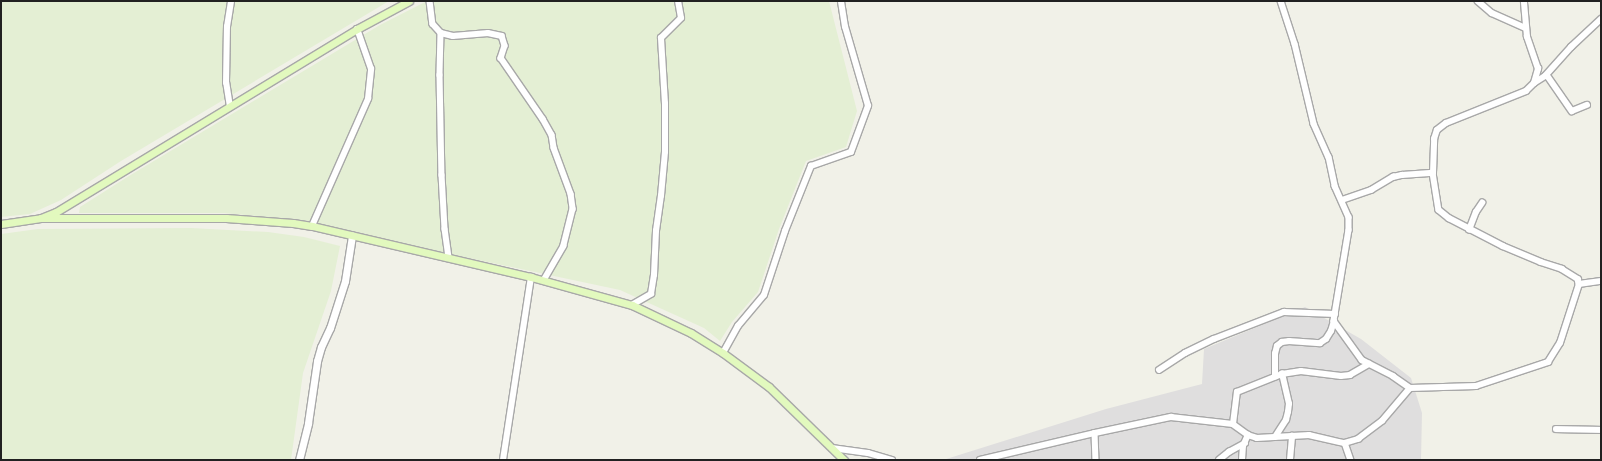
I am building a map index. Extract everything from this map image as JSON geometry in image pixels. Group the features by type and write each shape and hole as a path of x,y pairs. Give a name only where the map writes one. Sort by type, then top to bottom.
{"main road":[{"path":"41,218 65,207 125,169 357,29 409,1"},
{"path":"1,224 41,218 226,218 264,220 312,226 544,280 632,305 691,333 723,353 769,387 844,460"}],"street":[{"path":"230,107 226,83 227,27 231,1"},
{"path":"430,1 433,24 441,33 454,36 488,33 502,36 505,46 501,58 543,119 552,135 554,148 571,194 573,209 564,246 544,280"},
{"path":"632,305 651,294 654,275 656,231 665,152 666,104 661,38 681,18 678,1"},
{"path":"723,353 738,326 764,295 785,231 811,166 851,152 868,106 845,27 841,1"},
{"path":"1276,377 1275,354 1277,346 1282,342 1320,343 1326,339 1334,321 1349,230 1349,217 1335,186 1329,157 1314,124 1295,44 1280,1"},
{"path":"1478,1 1492,13 1526,28"},
{"path":"1524,1 1527,37 1538,69 1534,83"},
{"path":"1334,321 1362,360 1393,376 1410,388 1476,386 1548,362 1560,343 1580,284 1578,279 1562,269 1540,262 1469,230 1448,218 1439,210 1433,173 1434,139 1437,130 1446,123 1526,91 1534,83 1547,75 1571,47 1601,19"},
{"path":"312,226 368,99 371,69 357,29"},
{"path":"441,33 440,75 442,175 445,229 450,258"},
{"path":"1547,75 1572,110 1587,105"},
{"path":"1342,200 1371,190 1393,177 1402,174 1433,173"},
{"path":"1469,230 1476,212 1482,203"},
{"path":"299,460 308,423 317,361 321,347 330,328 345,280 352,236"},
{"path":"503,460 531,277"},
{"path":"1580,284 1601,281"},
{"path":"1159,370 1185,353 1284,312 1335,314"},
{"path":"1233,424 1237,392 1282,374 1301,370 1341,376 1350,375 1369,364"},
{"path":"1275,437 1286,420 1289,404 1282,374"},
{"path":"980,460 1095,432 1171,417 1233,424 1248,435 1257,438 1318,436 1336,442 1345,443 1358,439 1382,421 1410,388"},
{"path":"1556,430 1601,430"},
{"path":"1095,432 1096,460"},
{"path":"1242,460 1248,435"},
{"path":"1290,460 1292,436"},
{"path":"1220,460 1229,452 1245,443"},
{"path":"1345,443 1351,460"},
{"path":"832,448 868,453 892,460"}],"shaded area":[{"path":"1305,307 1361,339 1411,378 1422,413 1421,460 943,460 1106,409 1202,384 1204,349"}],"green space":[{"path":"1,1 389,1 121,161 61,200 30,214 1,217"},
{"path":"427,1 829,1 857,111 846,147 806,161 779,229 758,292 732,322 720,341 704,328 620,290 365,236 307,221 224,213 79,213 80,207 129,176 380,25"},
{"path":"191,228 268,232 304,237 340,246 331,291 303,373 291,460 1,460 1,234 38,229"}]}
